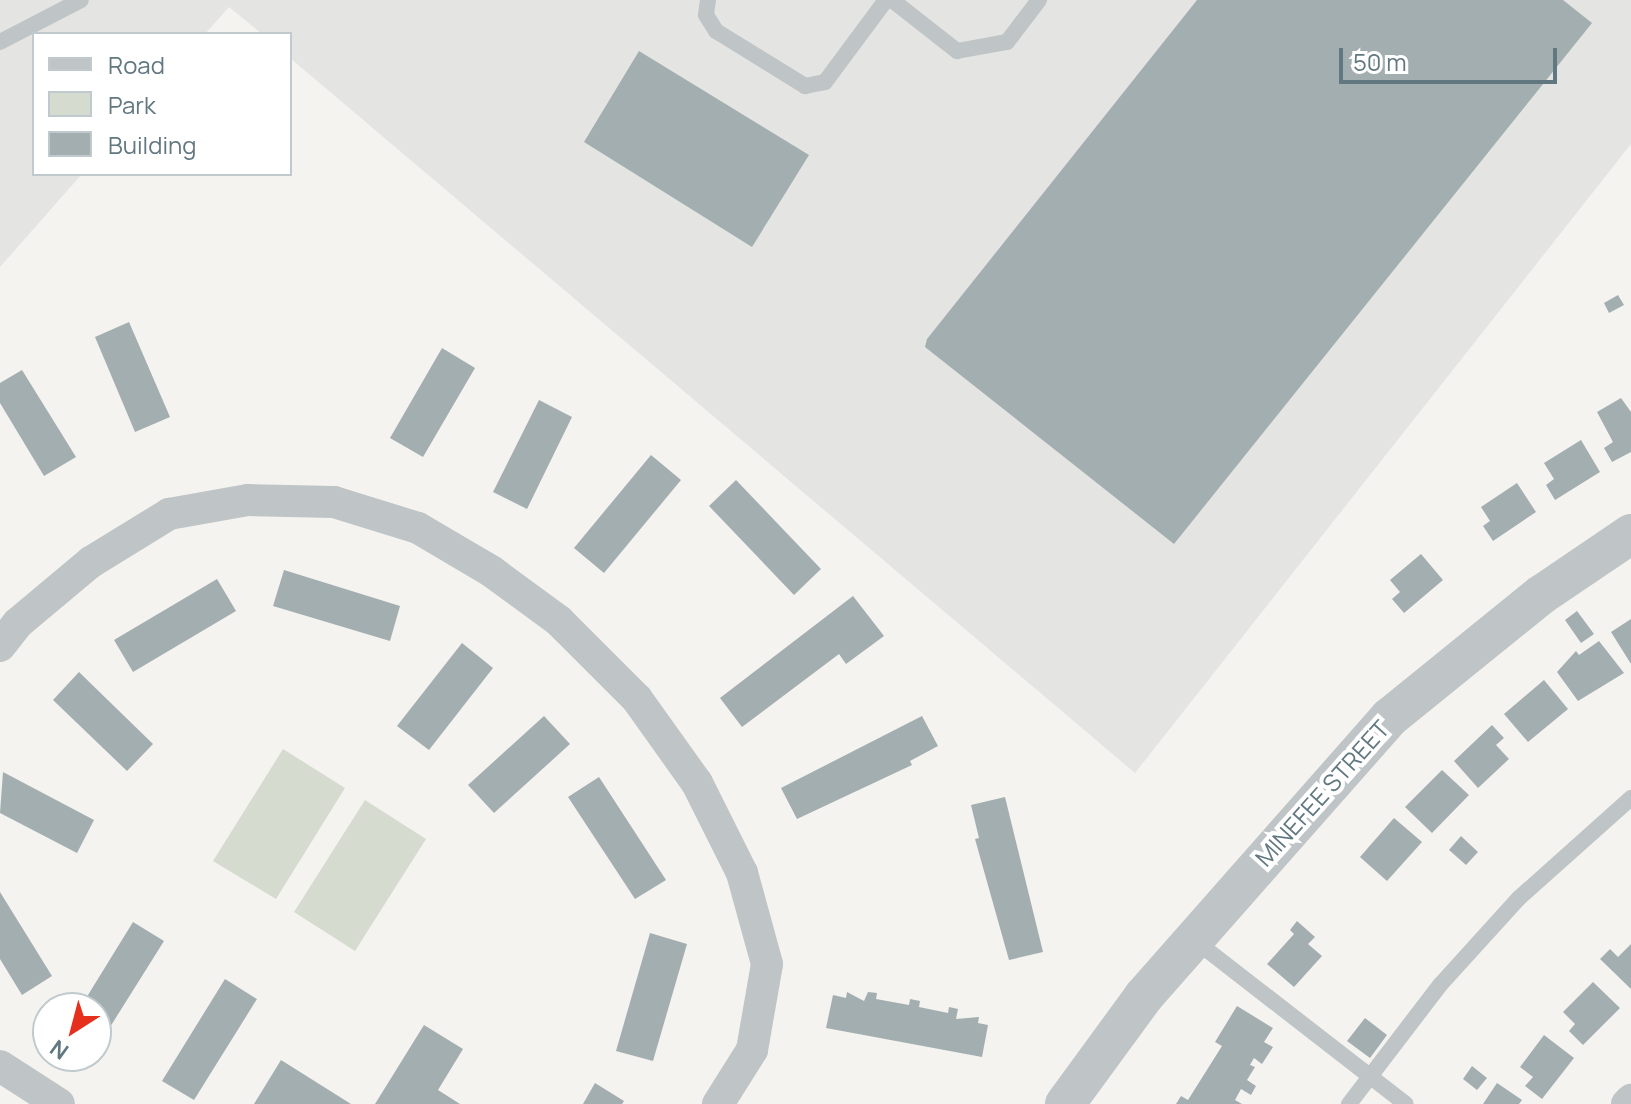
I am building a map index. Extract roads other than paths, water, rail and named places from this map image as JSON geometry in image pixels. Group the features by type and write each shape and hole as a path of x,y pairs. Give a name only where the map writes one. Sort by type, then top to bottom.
{"street":[{"path":"0,646 18,623 91,562 169,514 248,500 334,502 418,528 491,571 559,621 637,699 697,783 742,873 767,964 752,1050 718,1104"},
{"name":"MINEFEE STREET","path":"1065,1104 1193,939 1389,718 1541,595 1631,534"},
{"path":"0,1066 59,1104"}],"lane":[{"path":"0,42 81,0"},
{"path":"708,0 706,15 716,31 793,82 816,86 825,82 889,0 957,51 1007,42 1039,0"},
{"path":"1349,1104 1367,1075 1518,899 1631,798"},
{"path":"1193,939 1406,1104"}]}
